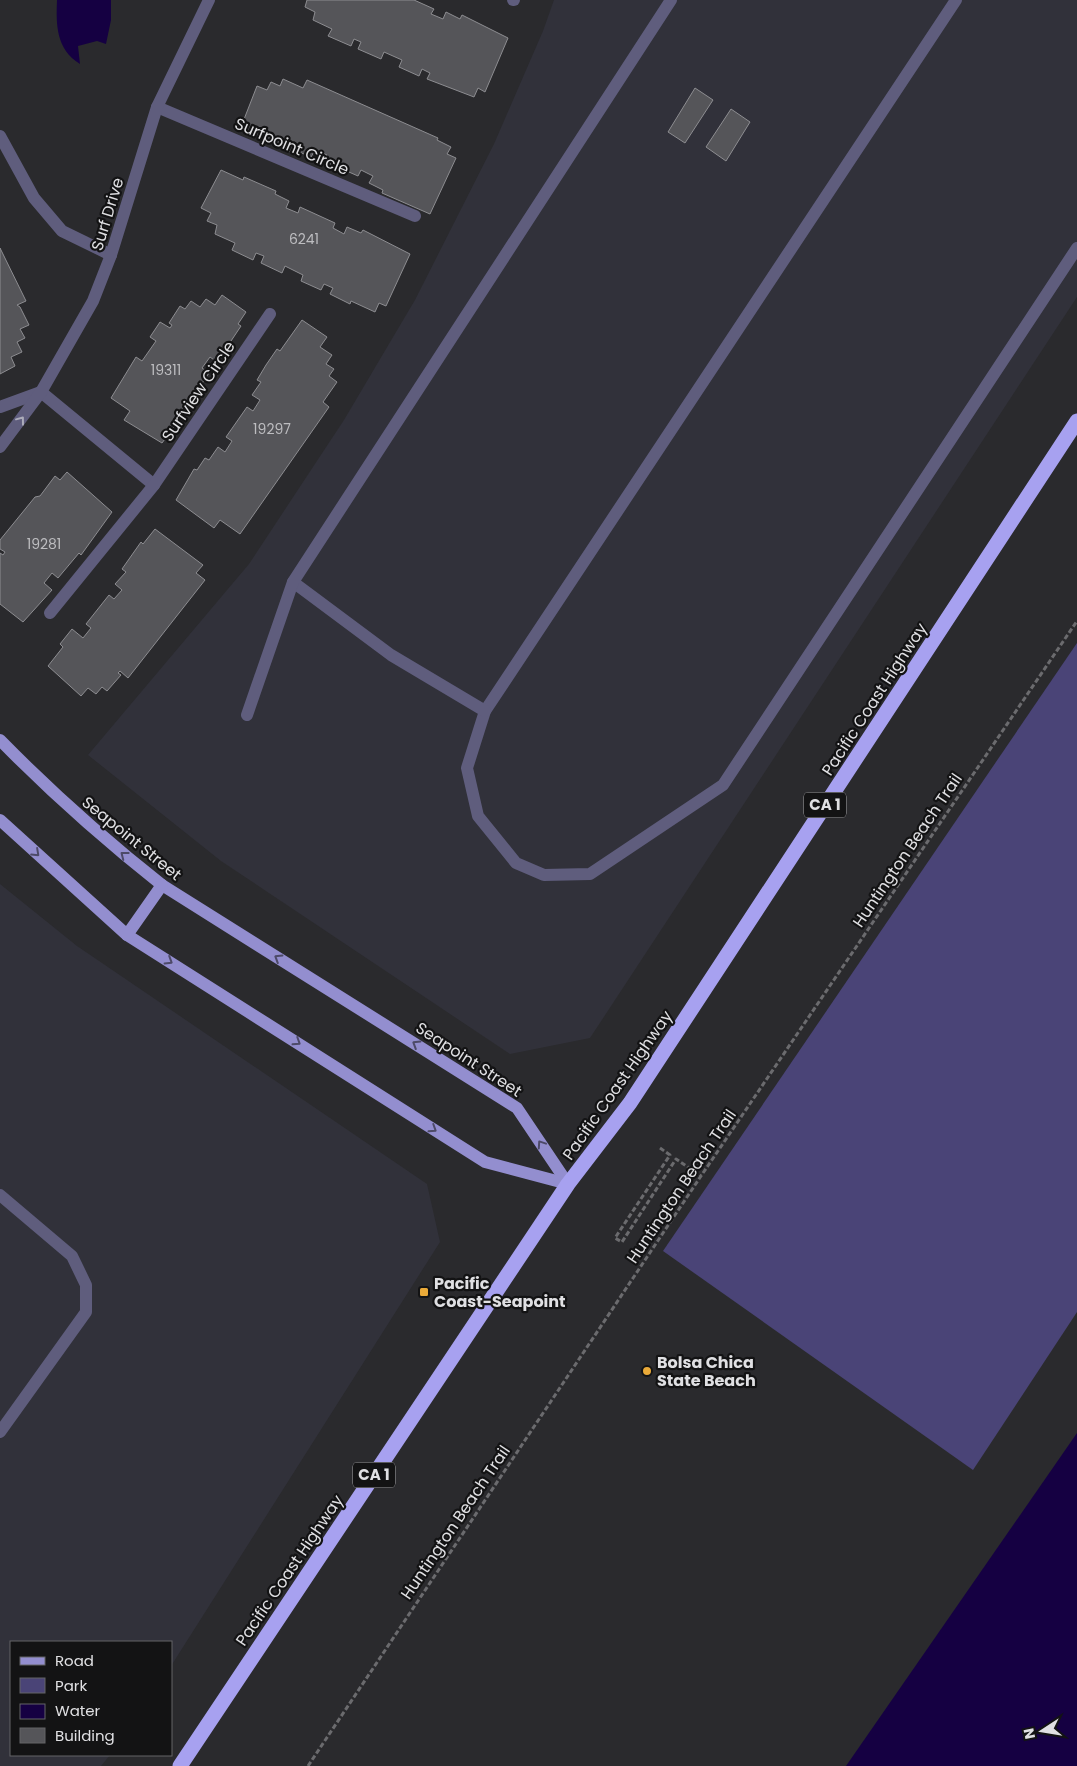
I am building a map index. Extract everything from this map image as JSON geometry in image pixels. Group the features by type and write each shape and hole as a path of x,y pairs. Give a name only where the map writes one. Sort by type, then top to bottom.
{"highway":[{"name":"Pacific Coast Highway","path":"180,1766 568,1184 630,1103 1077,421"}],"main road":[{"name":"Seapoint Street","path":"0,740 50,791 108,842 162,885 517,1108 568,1184"},
{"path":"0,820 127,935 485,1162 568,1184"},
{"path":"127,935 162,885"}],"street":[{"name":"Surf Drive","path":"0,447 41,392 94,301 111,254 157,107 209,0"},
{"path":"247,715 293,582 671,0"},
{"path":"956,0 485,712 468,768 478,816 516,863 544,875 590,874 723,785 1077,248"},
{"name":"Surfpoint Circle","path":"157,107 415,216"},
{"path":"1,140 34,198 62,231 111,254"},
{"name":"Surfview Circle","path":"50,613 154,485 270,314"},
{"path":"0,407 41,392 154,485"},
{"path":"293,582 391,655 485,712"},
{"path":"0,1195 72,1256 86,1285 86,1312 0,1432"}],"path":[{"name":"Huntington Beach Trail","path":"308,1766 702,1176 1077,621"},
{"path":"660,1148 670,1155 615,1238 622,1242 676,1159 702,1176"}],"shaded area":[{"path":"554,0 1077,0 1077,297 590,1038 510,1054 221,861 88,755 249,564 344,420 415,300 494,144 543,31"},
{"path":"0,884 77,946 427,1184 440,1242 172,1664 172,1641 10,1641 10,1756 109,1756 101,1766 0,1766"}],"green space":[{"name":"Bolsa Chica State Beach","path":"1077,643 1077,1312 973,1470 663,1251"}],"water":[{"path":"57,0 111,0 111,20 106,44 97,41 78,46 80,64 66,51 59,36"},
{"path":"1077,1433 1077,1766 846,1766"}],"building":[{"path":"307,0 414,0 434,9 431,14 443,19 446,12 460,19 462,15 508,38 485,92 478,88 474,97 427,79 430,73 422,69 419,76 399,67 402,60 384,52 381,59 358,49 361,42 354,39 351,46 328,36 332,29 313,20 315,12 305,7"},
{"path":"283,79 303,88 307,80 438,138 437,140 451,147 447,154 456,158 430,214 382,193 383,190 369,183 373,176 361,170 358,176 324,161 327,155 315,150 311,157 297,151 295,154 241,127 257,86 267,90 271,82 280,86"},
{"path":"695,88 713,100 685,143 668,132"},
{"path":"731,109 750,122 726,161 706,147"},
{"path":"221,170 243,180 244,177 276,191 275,194 289,201 286,208 298,213 300,207 335,223 333,228 344,234 347,227 361,233 363,230 410,254 386,306 379,303 375,312 351,301 350,304 330,294 333,288 324,284 321,290 301,281 303,275 285,266 282,273 261,263 264,256 256,253 253,260 232,250 235,243 215,234 217,225 207,221 211,213 201,208"},
{"path":"0,248 26,301 17,305 20,307 29,325 20,329 25,338 17,342 22,352 11,357 15,366 0,374"},
{"path":"222,295 246,312 238,324 241,326 217,362 210,357 202,368 209,373 191,400 193,401 162,443 124,420 130,411 111,398 136,357 142,361 156,341 150,337 160,322 170,328 172,325 169,323 180,306 185,309 191,301 200,307 206,299 215,305"},
{"path":"302,320 327,337 320,347 332,355 326,364 334,369 329,376 337,382 323,402 329,407 240,534 220,520 214,528 176,500 194,469 197,470 205,458 209,460 218,447 225,452 232,441 226,437 247,407 253,411 260,400 252,395 261,382 257,380 277,349 280,351"},
{"path":"67,472 112,512 81,555 79,553 58,578 52,573 44,583 52,590 23,622 0,604 0,553 3,555 5,552 0,549 0,540 35,497 40,496 55,476 60,480"},
{"path":"155,529 203,565 196,573 205,580 128,678 120,671 118,673 121,675 107,691 102,687 96,694 88,688 81,696 48,666 63,647 60,644 72,629 83,638 91,628 86,624 109,595 114,599 122,590 115,584 126,572 122,569 141,542 143,544"}],"place":[{"name":"Pacific Coast-Seapoint","path":"424,1292"},
{"name":"Bolsa Chica State Beach","path":"647,1371"}]}
